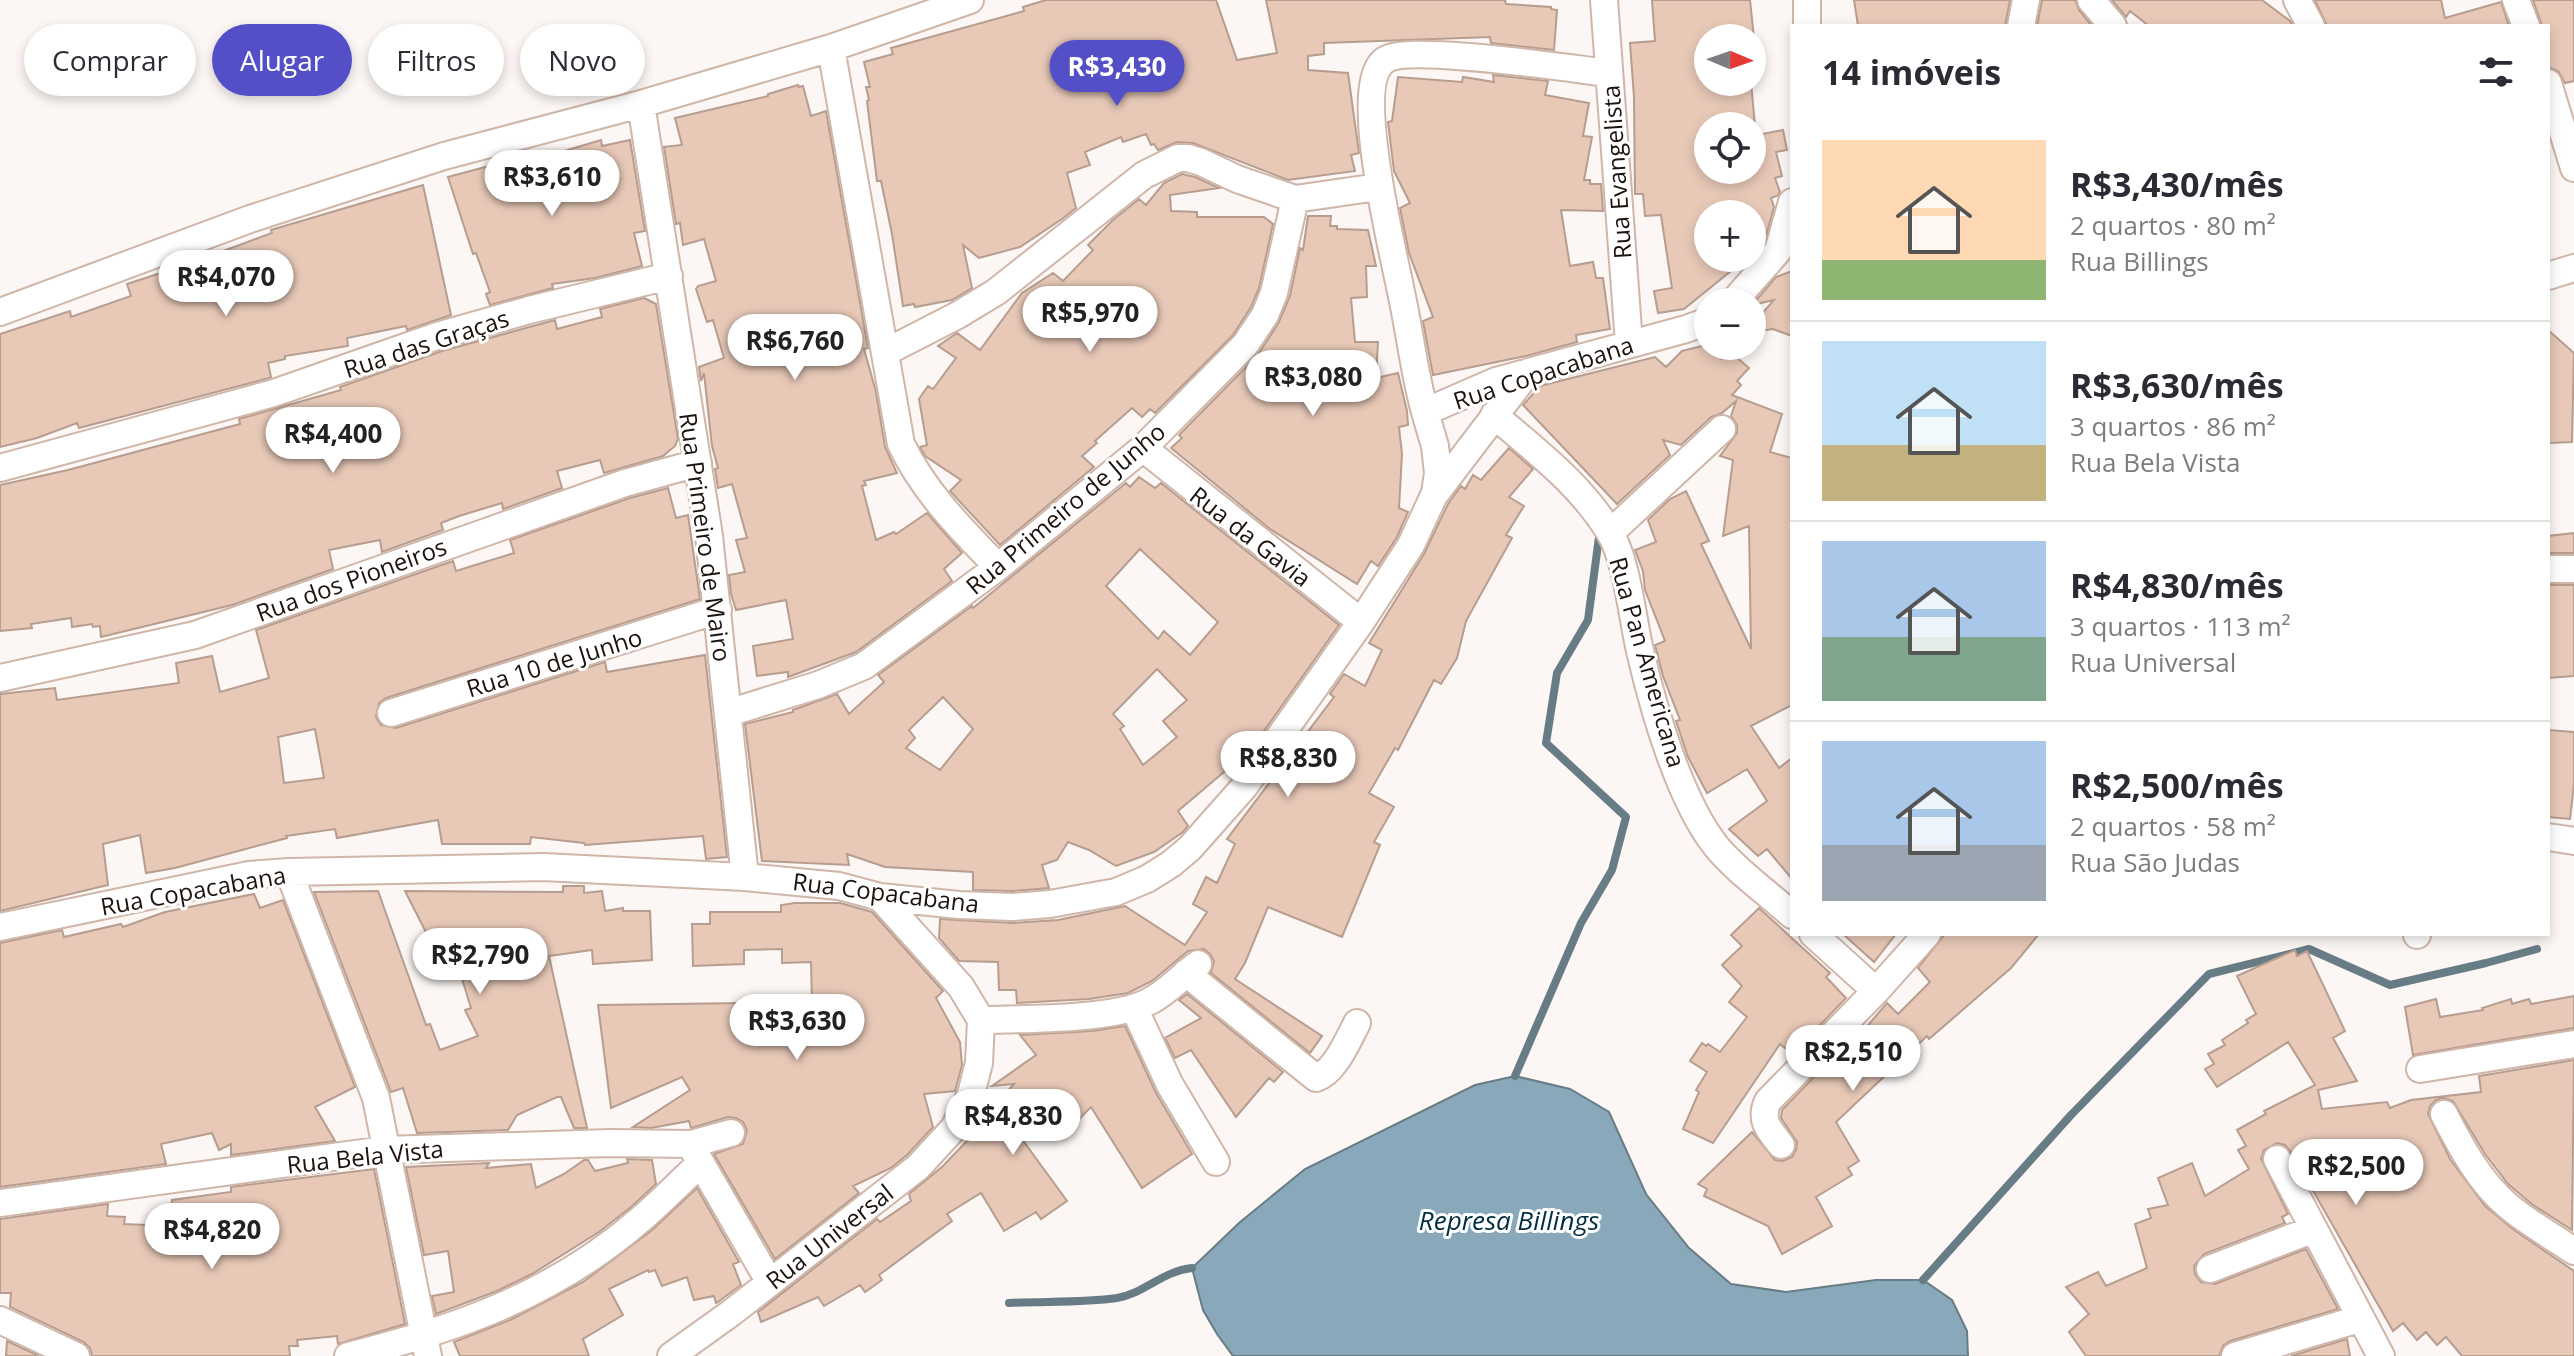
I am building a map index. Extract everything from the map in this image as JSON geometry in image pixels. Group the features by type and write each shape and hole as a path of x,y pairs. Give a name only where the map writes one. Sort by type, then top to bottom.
{"street":[{"path":"0,312 250,219 400,171 831,48 970,0"},
{"name":"Rua Evangelista","path":"1604,0 1629,344"},
{"path":"1807,0 1807,24"},
{"path":"2021,24 2026,0"},
{"path":"2091,0 2111,24"},
{"path":"2297,0 2310,24"},
{"path":"2516,0 2525,24"},
{"path":"831,48 901,444 913,469 998,567"},
{"path":"1425,412 1378,187 1372,84 1376,71 1384,60 1405,55 1458,56 1609,73"},
{"path":"2550,90 2574,168"},
{"name":"Rua Primeiro de Mairo","path":"641,104 718,610 745,877"},
{"path":"886,352 996,292 1144,175 1165,163 1188,158 1263,190 1295,199 1378,187"},
{"name":"Rua Primeiro de Junho","path":"728,713 818,685 864,666 998,567 1143,448 1245,345 1265,315 1274,293 1295,199"},
{"path":"1747,288 1785,250 1790,216"},
{"path":"2550,275 2574,268"},
{"name":"Rua das Graças","path":"0,468 274,393 453,332 669,276"},
{"name":"Rua Copacabana","path":"0,927 249,875 289,872 543,867 745,877 839,886 880,897 1013,907 1116,892 1147,879 1171,864 1190,848 1244,787 1361,622 1411,545 1435,493 1438,473 1435,446 1425,412 1496,381 1694,326"},
{"path":"1435,493 1528,372"},
{"name":"Rua Pan Americana","path":"1494,415 1554,465 1582,495 1610,533 1665,738 1692,809 1716,847 1790,913"},
{"path":"1610,533 1722,429"},
{"name":"Rua da Gavia","path":"1143,448 1361,622"},
{"name":"Rua dos Pioneiros","path":"0,678 195,635 625,483 698,463"},
{"path":"2550,569 2574,569"},
{"name":"Rua 10 de Junho","path":"391,713 718,610"},
{"path":"2550,837 2574,841"},
{"path":"289,872 376,1098 384,1150 426,1346"},
{"path":"880,897 961,987 981,1020 1070,1016 1134,1008 1161,994 1193,968 1316,1078 1323,1076 1333,1064 1357,1023"},
{"path":"1815,936 1876,991"},
{"path":"1781,1145 1766,1126 1764,1113 1768,1101 1925,936"},
{"path":"1134,1008 1170,1085 1216,1162"},
{"name":"Rua Universal","path":"684,1354 769,1281 918,1167 954,1128 971,1094 979,1063 981,1020"},
{"path":"2420,1069 2574,1044"},
{"path":"2444,1114 2467,1156 2491,1190 2519,1214 2574,1251"},
{"name":"Rua Bela Vista","path":"0,1203 384,1150 598,1143 695,1154 731,1133"},
{"path":"348,1356 426,1346 565,1273 641,1220 695,1154 769,1281"},
{"path":"2277,1159 2381,1356"},
{"path":"2210,1269 2314,1229"},
{"path":"2235,1356 2359,1319"},
{"path":"0,1320 76,1356"}],"water":[{"name":"Represa Billings","path":"1515,1076 1570,1089 1609,1112 1646,1194 1689,1248 1731,1284 1786,1292 1876,1280 1923,1280 1952,1300 1967,1331 1968,1356 1233,1356 1203,1310 1192,1268 1239,1223 1305,1169 1475,1085"}],"building":[{"path":"1046,0 1216,0 1237,60 1277,53 1266,0 1505,0 1506,4 1557,10 1554,50 1491,43 1490,37 1324,43 1324,54 1308,56 1308,70 1348,73 1359,153 1351,155 1355,171 1288,180 1193,143 1177,142 1158,150 1154,144 1151,145 1146,134 1123,142 1121,137 1085,152 1090,165 1067,173 1076,208 1062,219 1020,247 979,258 963,245 972,288 952,300 915,307 914,304 903,306 881,181 877,181 867,101 866,87 870,87 864,62 893,54 891,48 1024,11 1023,7"},
{"path":"1652,0 1750,0 1753,24 1694,24 1694,96 1752,96 1754,112 1694,112 1694,184 1766,184 1766,133 1783,130 1787,150 1776,152 1782,176 1775,178 1780,192 1771,198 1774,207 1766,236 1766,200 1694,200 1694,272 1730,272 1710,288 1694,288 1694,301 1684,309 1658,313 1654,291 1672,288 1661,215 1645,216 1643,194 1635,194 1630,43 1655,41"},
{"path":"1854,0 2010,0 2005,24 1858,24"},
{"path":"2042,0 2075,0 2090,24 2037,24"},
{"path":"2112,0 2262,0 2292,24 2146,24 2130,11 2126,17"},
{"path":"2315,0 2441,0 2445,18 2501,2 2508,24 2326,24"},
{"path":"2533,0 2574,0 2574,81 2565,83 2558,71 2550,68 2550,24 2541,24"},
{"path":"1493,75 1548,81 1545,95 1589,103 1583,136 1592,137 1584,180 1590,180 1590,184 1601,184 1603,211 1561,210 1570,266 1593,262 1596,278 1603,278 1610,329 1576,335 1577,342 1526,356 1433,375 1423,321 1433,317 1409,253 1400,208 1410,203 1394,171 1388,122 1392,121 1398,77 1462,82 1463,77 1494,82"},
{"path":"803,86 811,116 826,111 868,348 864,349 876,392 885,447 897,473 864,481 866,485 862,486 876,540 894,532 896,534 927,513 962,553 944,569 952,581 856,652 788,677 788,672 757,676 753,646 793,639 786,600 736,610 731,594 729,575 745,572 736,540 747,538 732,484 718,488 715,469 718,468 712,446 704,373 701,381 699,367 724,358 713,320 707,322 696,289 716,281 704,239 683,245 680,223 676,224 664,147 682,145 675,118 768,96"},
{"path":"601,140 602,146 630,140 645,231 634,233 642,266 595,278 552,284 553,288 490,305 486,294 490,292 476,253 473,254 448,177 504,162 505,166 544,154 544,157"},
{"path":"1182,174 1219,188 1170,195 1171,211 1197,212 1197,217 1264,217 1273,224 1259,288 1251,307 1233,335 1155,413 1150,409 1142,417 1132,408 1082,456 1094,467 1000,545 950,491 961,480 925,456 920,447 927,445 919,399 928,386 933,389 956,358 938,346 957,333 980,350 1022,293 1053,273 1063,281 1093,250 1088,245 1113,220 1139,199 1146,205 1164,183"},
{"path":"423,185 451,315 407,330 406,326 347,338 348,346 285,356 285,359 268,363 269,378 79,428 77,423 37,438 0,447 0,334 70,311 71,317 131,296 127,284 173,269 172,265 202,254 204,258 272,233 271,230"},
{"path":"1308,216 1331,216 1330,226 1337,226 1337,229 1368,230 1376,266 1366,266 1367,297 1351,298 1355,342 1378,342 1376,378 1398,373 1407,411 1408,425 1399,427 1402,454 1399,508 1408,512 1397,537 1378,566 1371,561 1357,584 1270,529 1171,448 1182,438 1179,435 1257,356 1278,324 1290,296 1300,248 1303,250"},
{"path":"1790,272 1790,335 1773,329 1766,330 1766,309 1774,300 1766,302 1766,289 1776,277"},
{"path":"644,298 656,304 678,439 663,456 604,473 600,460 557,471 562,488 503,509 502,503 459,516 441,523 443,530 382,552 380,540 329,550 333,569 232,605 101,637 100,626 72,627 71,618 31,624 32,628 0,631 0,485 240,424 239,419 341,390 340,387 442,351 555,320 557,329 602,317 600,309"},
{"path":"2550,332 2574,353 2572,442 2550,443"},
{"path":"1694,348 1694,360 1740,360 1749,368 1737,381 1741,385 1732,395 1782,414 1770,452 1790,457 1790,706 1751,726 1779,768 1790,760 1790,877 1767,849 1758,856 1729,829 1767,801 1747,769 1707,793 1688,757 1676,721 1680,720 1655,645 1665,641 1645,590 1643,571 1635,550 1656,542 1648,520 1670,499 1686,491 1709,541 1701,544 1751,649 1749,526 1723,536 1733,460 1720,456 1737,433 1737,425 1731,416 1736,401 1722,413 1711,417 1681,445 1663,440 1670,455 1617,504 1523,405 1540,386 1655,357 1666,367 1682,351"},
{"path":"1509,448 1533,469 1509,497 1524,506 1506,535 1512,538 1466,621 1457,658 1441,684 1434,680 1398,750 1395,748 1369,793 1394,807 1374,842 1380,845 1342,937 1268,907 1245,963 1235,979 1322,1036 1310,1053 1211,973 1214,961 1204,949 1188,951 1152,981 1128,993 1089,999 1017,1003 1016,990 999,990 998,962 959,961 939,938 940,919 1013,923 1058,920 1125,906 1185,945 1207,912 1193,904 1206,877 1217,883 1235,844 1227,839 1334,697 1330,694 1344,674 1365,686 1382,650 1369,643 1424,554 1448,504 1461,486 1465,489 1473,475 1481,480"},
{"path":"1139,477 1155,488 1161,483 1339,625 1234,769 1231,766 1178,811 1188,826 1183,832 1154,852 1116,866 1068,842 1057,860 1042,865 1049,888 1013,891 973,890 973,872 885,867 847,854 849,865 762,861 745,724 793,712 837,694 849,714 884,682 878,675 973,608 1126,483 1130,487","holes":["1140,549 1218,622 1190,655 1164,631 1158,639 1106,586","1157,669 1187,700 1163,721 1177,737 1143,765 1120,729 1124,726 1113,714","943,697 973,729 940,770 906,748 915,738 909,730"]},
{"path":"668,488 676,518 688,515 700,599 386,698 379,703 376,717 381,725 396,728 605,662 607,672 705,655 727,857 706,859 703,836 585,845 531,837 530,844 442,844 438,820 337,838 335,829 286,836 175,868 146,873 140,835 103,844 108,885 0,911 0,694 55,688 57,700 179,683 176,663 212,656 220,692 269,678 256,630 453,561 456,571 514,553 510,540","holes":["315,729 324,778 284,783 278,737"]},
{"path":"2574,533 2574,553 2550,553 2550,536"},
{"path":"2550,585 2574,585 2574,676 2550,678"},
{"path":"2550,730 2574,732 2570,819 2550,817"},
{"path":"563,886 584,886 584,893 602,891 605,911 623,908 623,911 650,911 652,960 593,964 592,950 549,956 587,1128 574,1128 561,1097 557,1097 517,1115 508,1130 417,1133 403,1088 391,1092 314,892 378,891 426,1025 430,1024 440,1050 478,1036 465,1010 471,1008 452,946 436,952 405,891 563,892"},
{"path":"254,894 260,908 283,900 355,1087 315,1107 335,1141 231,1155 231,1144 219,1150 212,1133 161,1144 166,1164 0,1187 0,943 62,930 64,937 121,924 123,927 165,912"},
{"path":"840,903 872,912 943,991 936,998 960,1042 962,1065 955,1091 924,1094 933,1127 907,1155 891,1168 853,1186 859,1193 775,1259 714,1154 743,1144 747,1130 743,1122 728,1117 691,1128 689,1121 651,1128 633,1127 690,1090 682,1077 611,1108 598,1005 812,1002 811,962 782,963 782,949 744,950 744,964 693,966 692,924 710,924 710,912 781,912 781,905"},
{"path":"1759,908 1830,973 1826,977 1846,998 1792,1054 1780,1044 1713,1143 1683,1129 1699,1092 1696,1090 1707,1072 1690,1061 1702,1043 1720,1052 1747,1017 1729,1002 1742,986 1722,965 1742,946 1731,935"},
{"path":"1845,936 1894,936 1874,962"},
{"path":"1943,936 2037,936 2011,968 1929,1039 1927,1036 1836,1122 1859,1161 1848,1168 1852,1175 1816,1197 1832,1226 1782,1254 1768,1226 1704,1196 1707,1189 1698,1184 1752,1132 1775,1160 1792,1157 1797,1142 1781,1118 1782,1110 1848,1042 1851,1045 1887,1003 1898,1014 1930,982 1918,968"},
{"path":"2295,950 2297,956 2307,951 2345,1031 2333,1038 2357,1081 2318,1090 2322,1109 2387,1102 2390,1108 2411,1100 2481,1092 2479,1076 2574,1060 2572,1230 2533,1205 2508,1184 2485,1154 2453,1101 2444,1098 2436,1100 2428,1114 2450,1159 2485,1206 2574,1271 2574,1356 2462,1356 2446,1337 2437,1345 2426,1332 2417,1340 2403,1323 2393,1331 2291,1152 2285,1145 2277,1143 2264,1150 2261,1159 2288,1214 2282,1217 2285,1223 2204,1254 2194,1266 2195,1274 2201,1282 2215,1284 2306,1249 2338,1309 2230,1341 2223,1346 2219,1356 2086,1356 2069,1332 2089,1314 2066,1287 2098,1272 2106,1286 2147,1268 2135,1224 2151,1218 2148,1209 2168,1205 2158,1178 2192,1163 2205,1196 2249,1169 2238,1150 2246,1146 2237,1130 2266,1114 2264,1111 2315,1085 2288,1042 2217,1087 2205,1069 2214,1064 2208,1054 2225,1045 2222,1040 2256,1014 2237,976"},
{"path":"1187,994 1283,1072 1274,1082 1269,1078 1236,1117 1191,1050 1175,1058 1165,1038 1201,1018 1179,1000"},
{"path":"2574,996 2574,1028 2413,1055 2405,1007 2436,999 2440,1017 2483,1010 2511,999 2512,1004 2529,999 2531,1004"},
{"path":"1125,1026 1156,1093 1192,1154 1142,1188 1091,1107 1076,1122 1050,1096 1011,1124 1067,1201 1041,1219 1036,1212 1004,1231 981,1193 947,1214 952,1221 879,1275 882,1280 865,1292 860,1285 824,1306 818,1297 761,1322 758,1312 877,1219 880,1222 911,1201 909,1194 943,1166 986,1121 984,1118 1014,1084 992,1086 1036,1055 1020,1035"},
{"path":"627,1159 652,1160 656,1184 631,1207 599,1232 532,1274 436,1314 432,1296 454,1292 448,1251 424,1255 406,1167 489,1163 486,1168 531,1164 536,1188 584,1160 588,1160 595,1171 628,1163"},
{"path":"374,1169 405,1324 338,1344 337,1336 297,1340 298,1346 289,1346 290,1356 92,1356 84,1342 10,1307 11,1293 0,1293 0,1219 108,1204 107,1216 125,1217 124,1224 171,1226 172,1200 231,1192 231,1187"},
{"path":"697,1188 739,1262 733,1264 741,1285 718,1302 714,1296 694,1300 687,1277 662,1286 655,1270 648,1270 609,1289 623,1315 583,1339 589,1356 460,1356 454,1342 510,1320 583,1282 651,1231"},
{"path":"2347,1339 2350,1356 2291,1356"},
{"path":"7,1341 39,1356 6,1356"}],"waterway":[{"path":"1515,1076 1581,923 1612,870 1626,817 1546,743 1557,673 1588,620 1599,537"},
{"path":"1923,1280 2071,1115 2209,974 2309,949 2390,985 2537,949"},
{"path":"1009,1303 1117,1298 1136,1292 1172,1273 1192,1268"}]}
